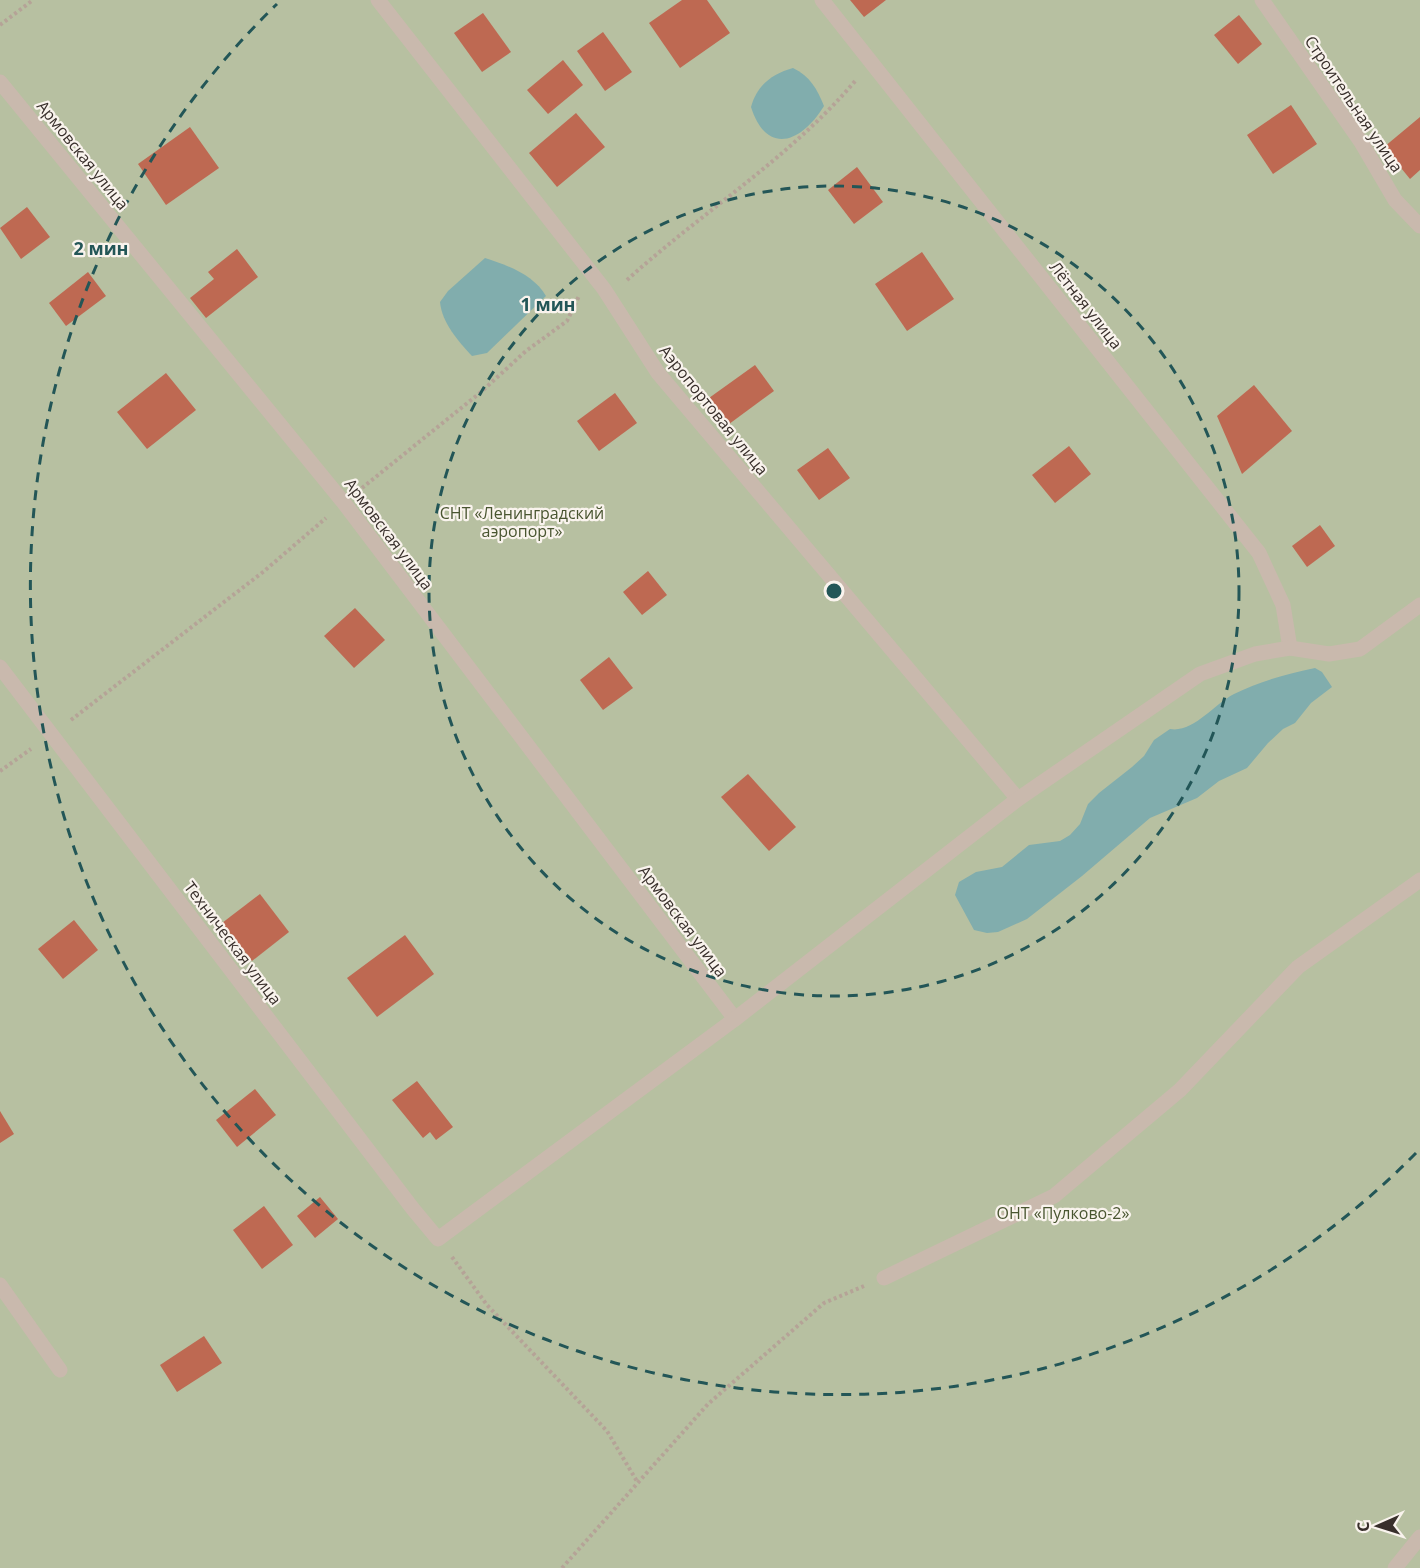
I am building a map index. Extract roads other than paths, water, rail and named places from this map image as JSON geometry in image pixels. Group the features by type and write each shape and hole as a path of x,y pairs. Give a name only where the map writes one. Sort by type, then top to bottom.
{"lane":[{"name":"Аэропортовая улица","path":"378,0 604,289 658,373 1018,799"},
{"name":"Лётная улица","path":"822,0 1259,553 1283,605 1290,648"},
{"name":"Строительная улица","path":"1262,0 1361,142 1395,200 1420,226"},
{"name":"Армовская улица","path":"0,82 344,503 735,1019"},
{"path":"735,1019 1018,799 1200,674 1255,654 1290,648 1329,654 1360,649 1420,605"},
{"name":"Техническая улица","path":"0,667 438,1239 735,1019"},
{"path":"884,1278 1054,1196 1180,1090 1298,967 1420,880"},
{"path":"0,1285 60,1370"},
{"path":"1395,1568 1420,1537"}],"water":[{"path":"793,68 812,84 824,106 806,128 785,139 775,138 766,133 758,123 751,107 757,92 766,82"},
{"path":"485,258 527,277 546,296 487,353 472,356 447,324 440,302 448,291"},
{"path":"1315,668 1322,672 1332,687 1311,703 1295,723 1283,729 1268,743 1247,768 1219,781 1197,798 1150,818 1027,919 998,932 987,933 974,930 955,895 959,882 976,872 1002,867 1029,845 1060,841 1070,835 1080,824 1088,804 1144,756 1154,740 1170,729 1187,727 1195,723 1226,699 1244,689 1274,678"}],"park label":[{"name":"СНТ «Ленинградский аэропорт»","path":"522,522"},
{"name":"ОНТ «Пулково-2»","path":"1063,1213"}]}
